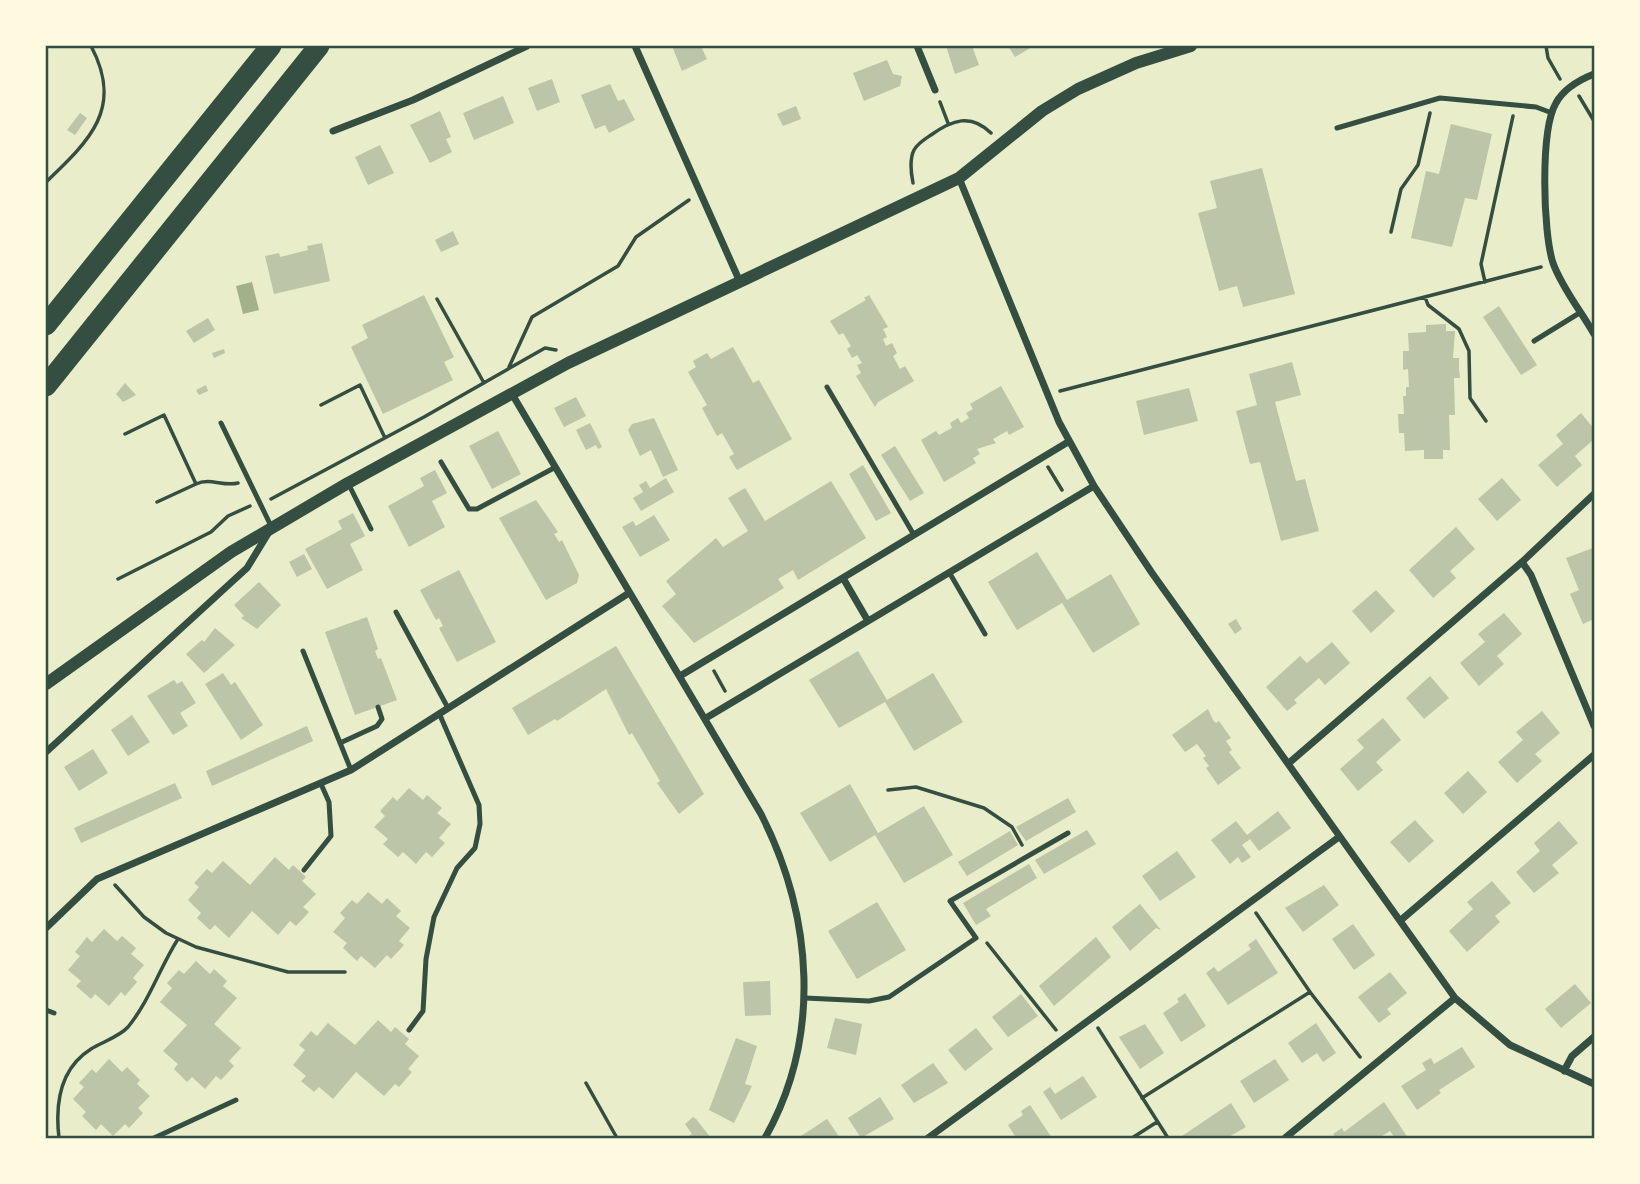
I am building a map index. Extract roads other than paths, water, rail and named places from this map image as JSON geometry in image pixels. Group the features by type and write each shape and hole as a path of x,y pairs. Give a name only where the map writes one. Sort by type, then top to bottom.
{"highway":[{"path":"46,325 271,46"},
{"path":"46,386 319,46"}],"street":[{"path":"333,131 413,100 527,46"},
{"path":"635,46 740,282"},
{"path":"918,46 935,90"},
{"path":"46,684 231,552 348,483 568,363 959,178 1042,111 1078,89 1136,63 1191,46"},
{"path":"1594,74 1569,88 1552,113 1545,144 1548,243 1553,264 1594,334"},
{"path":"959,178 1068,442 1152,573 1455,999 1510,1045 1594,1084"},
{"path":"512,394 763,817 790,882 799,920 805,998 796,1061 765,1139"},
{"path":"680,676 1068,442"},
{"path":"706,718 1094,486"},
{"path":"1289,763 1522,562 1594,494"},
{"path":"46,752 247,568 272,528"},
{"path":"1522,562 1531,575 1594,726"},
{"path":"843,578 868,621"},
{"path":"46,928 97,879 351,770 629,593"},
{"path":"1401,920 1594,755"},
{"path":"928,1139 1339,836"},
{"path":"1285,1139 1455,999"},
{"path":"1563,1071 1572,1056 1594,1037"}],"lane":[{"path":"1337,128 1440,98 1515,105 1552,113"},
{"path":"1534,341 1581,312"},
{"path":"827,387 914,535"},
{"path":"221,423 272,528"},
{"path":"441,462 469,509 477,509 554,468"},
{"path":"348,483 371,529"},
{"path":"949,572 985,634"},
{"path":"396,612 448,708"},
{"path":"303,650 351,770"},
{"path":"340,743 377,726 382,719 378,707"},
{"path":"409,1030 423,1011 426,959 434,917 457,868 475,848 480,824 479,804 439,713"},
{"path":"303,870 331,836 329,802 321,784"},
{"path":"805,998 869,1001 890,997 976,937 950,901 1068,833"},
{"path":"46,1010 54,1013"},
{"path":"154,1139 236,1100"}]}
